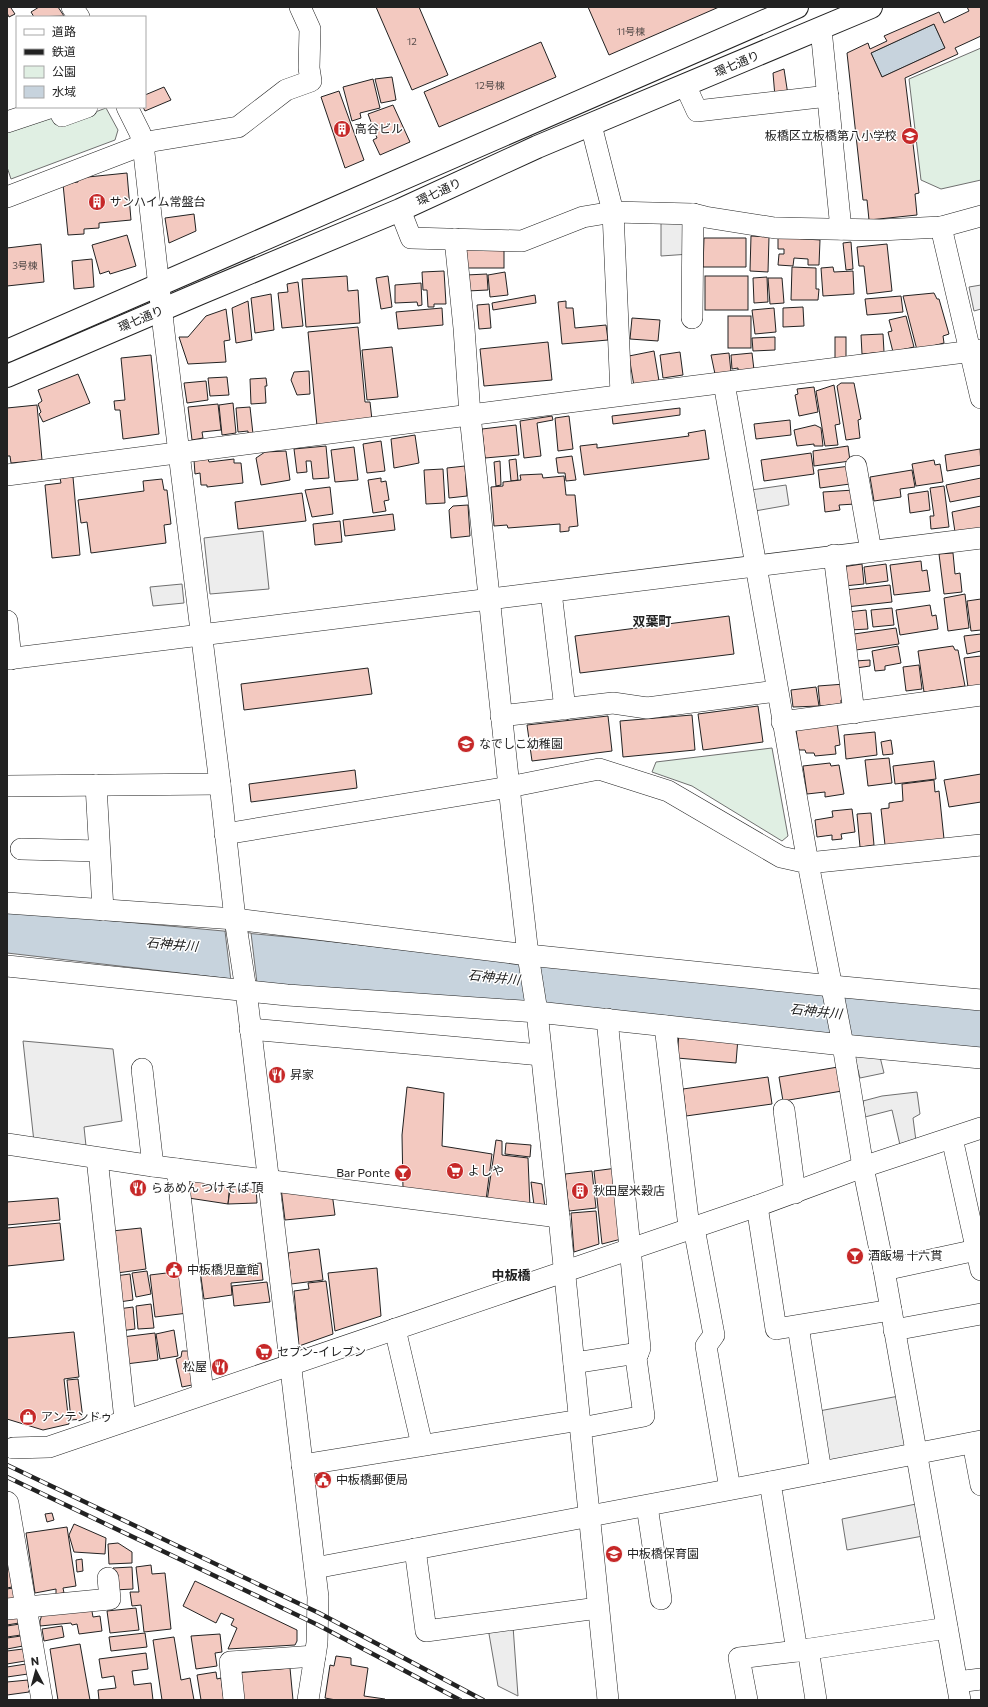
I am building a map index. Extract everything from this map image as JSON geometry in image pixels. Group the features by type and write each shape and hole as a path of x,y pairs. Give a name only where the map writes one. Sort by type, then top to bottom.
{"main road":[{"name":"環七通り","path":"7,351 797,7"},
{"name":"環七通り","path":"7,376 400,210 537,147 871,7"}],"street":[{"path":"72,7 79,16"},
{"path":"7,197 143,144 238,127 286,90 311,82 309,68 310,29 300,7"},
{"path":"821,29 840,229"},
{"path":"685,85 697,111 828,96"},
{"path":"7,122 49,108"},
{"path":"58,108 62,116 84,108"},
{"path":"128,108 140,133 143,144 235,919 246,990 315,1568 318,1613 315,1656 308,1700"},
{"path":"591,125 613,212 621,394"},
{"path":"400,210 411,238 522,241 583,217 613,212 693,214 775,228 880,230 941,227 981,216"},
{"path":"692,318 693,214"},
{"path":"941,227 976,351 981,398"},
{"path":"455,239 464,328 470,415 501,716 565,1271 581,1424 588,1518 608,1700"},
{"path":"7,475 621,394 724,383 976,351"},
{"path":"724,383 782,722 843,1045 863,1167 884,1270 958,1691 981,1679"},
{"path":"856,466 871,551"},
{"path":"7,621 9,659 981,538"},
{"path":"834,556 854,713"},
{"path":"551,592 565,709"},
{"path":"501,716 613,704 647,708 777,691"},
{"path":"782,722 981,695"},
{"path":"225,834 509,787 599,769 668,791 781,857 808,863 981,845"},
{"path":"7,786 220,784"},
{"path":"96,785 103,910"},
{"path":"21,849 99,851"},
{"path":"7,903 235,919 528,955 981,1000"},
{"path":"7,966 287,995 536,1012 843,1045 981,1058"},
{"path":"302,1465 422,1445 644,1416 636,1358 640,1348 607,1019"},
{"path":"665,1026 688,1219 694,1228 714,1335 706,1346 730,1489"},
{"path":"250,1029 541,1055"},
{"path":"142,1069 153,1166"},
{"path":"784,1110 794,1193"},
{"path":"9,1448 49,1447 203,1393 694,1228 863,1167 981,1128"},
{"path":"884,1270 980,1256 952,1138"},
{"path":"7,1144 153,1166 559,1217"},
{"path":"97,1158 125,1420"},
{"path":"177,1169 203,1393"},
{"path":"757,1206 776,1329 891,1310"},
{"path":"894,1330 981,1314"},
{"path":"798,1326 821,1472"},
{"path":"395,1329 422,1445"},
{"path":"574,1363 638,1353"},
{"path":"315,1568 588,1518 730,1489 977,1442 981,1485"},
{"path":"770,1482 803,1650 816,1700"},
{"path":"7,1502 17,1607 42,1700"},
{"path":"647,1506 661,1599"},
{"path":"415,1549 426,1630 598,1608"},
{"path":"17,1607 110,1599 108,1578"},
{"path":"747,1700 739,1658 803,1650 947,1628"},
{"path":"234,1700 230,1662 315,1656"}],"green space":[{"path":"981,48 981,180 941,189 921,180 909,79"},
{"path":"106,108 118,130 115,140 11,179 7,167 7,132 53,117 58,126"},
{"path":"772,748 788,836 782,841 692,786 652,772 656,762"}],"shaded area":[{"path":"689,222 690,254 661,256 661,223"},
{"path":"981,285 981,309 974,311 969,287"},
{"path":"786,485 789,505 755,511 751,490"},
{"path":"263,531 269,589 210,594 204,538"},
{"path":"182,584 184,603 153,606 150,587"},
{"path":"23,1041 113,1049 122,1121 84,1127 86,1146 34,1142"},
{"path":"853,1051 879,1053 884,1073 860,1078"},
{"path":"917,1092 920,1114 913,1118 916,1141 900,1145 892,1110 865,1117 863,1101 882,1096"},
{"path":"899,1396 908,1452 830,1464 819,1411"},
{"path":"916,1504 923,1536 847,1550 842,1519"},
{"path":"513,1626 518,1696 498,1686 488,1628"}],"water":[{"path":"934,24 945,48 882,77 871,53"},
{"name":"石神井川","path":"7,911 299,938 476,958 981,1006 981,1048 275,984 7,953"}],"pier":[{"path":"225,931 251,933 257,983 231,981"}],"building":[{"path":"7,7 13,7 11,8 15,14 9,17"},
{"path":"39,7 58,7 64,16 33,16 31,12"},
{"path":"376,7 419,7 448,75 412,90"},
{"path":"588,7 719,7 609,55"},
{"path":"967,7 981,7 981,36 955,48 958,54 905,78 919,193 915,194 917,215 869,220 867,200 863,200 847,53 868,43 870,49 887,41 884,36 939,12 944,23 969,11","holes":["934,24 945,48 882,77 871,53"]},
{"path":"541,42 556,77 439,127 424,92"},
{"path":"784,69 788,95 775,97 773,73"},
{"path":"392,77 396,100 381,103 375,79"},
{"path":"373,79 380,108 360,113 361,118 352,121 343,87"},
{"path":"164,87 171,100 145,111 144,108 146,108 146,95"},
{"name":"高谷ビル","path":"339,91 364,160 345,168 321,97"},
{"path":"393,105 410,142 380,155 373,140 377,138 368,114"},
{"name":"サンハイム常盤台","path":"127,173 131,220 99,223 99,228 84,229 84,234 68,235 63,184 78,182 78,178"},
{"path":"194,214 196,231 169,243 165,218"},
{"path":"127,235 136,266 110,274 109,271 100,274 92,245"},
{"path":"751,236 769,237 768,272 750,271"},
{"path":"778,237 820,240 819,265 808,265 808,259 794,258 793,266 778,265 779,254 784,254 784,249 778,249"},
{"path":"704,238 746,238 746,267 703,267"},
{"path":"851,242 853,269 846,270 843,243"},
{"path":"41,244 44,282 7,286 7,248"},
{"path":"887,244 892,291 867,294 864,266 859,266 857,247"},
{"path":"463,248 504,248 504,268 463,268"},
{"path":"92,259 94,287 74,289 72,261"},
{"path":"792,267 816,268 816,289 819,289 818,300 791,300"},
{"path":"833,267 834,272 853,271 854,294 823,296 821,268"},
{"path":"444,271 446,304 434,304 434,307 428,307 427,290 423,290 422,272"},
{"path":"505,272 508,295 490,297 488,275"},
{"path":"487,274 488,290 467,291 466,275"},
{"path":"347,276 348,291 358,290 360,323 306,327 302,279"},
{"path":"388,276 392,307 381,309 376,278"},
{"path":"705,276 748,276 748,310 705,310"},
{"path":"767,277 768,302 754,303 753,278"},
{"path":"768,278 782,278 784,303 770,304"},
{"path":"298,282 303,326 282,328 278,293 288,292 287,284"},
{"path":"421,283 422,305 418,306 417,302 395,303 395,285"},
{"path":"934,293 937,299 939,299 949,334 943,336 944,343 917,350 903,296"},
{"path":"271,294 274,330 255,333 251,298"},
{"path":"535,295 536,303 493,310 492,303"},
{"path":"901,296 903,312 867,315 865,299"},
{"path":"248,301 252,340 236,343 232,308"},
{"path":"566,301 566,308 573,308 575,328 606,325 608,340 562,344 558,302"},
{"path":"489,304 491,328 479,329 477,305"},
{"path":"803,307 804,326 783,327 783,308"},
{"path":"442,308 443,325 398,329 396,312"},
{"path":"774,308 776,332 755,334 752,310"},
{"path":"226,309 230,340 224,341 226,362 188,364 179,337 188,337 206,316"},
{"path":"728,316 751,316 751,348 728,348"},
{"path":"906,316 914,347 893,352 888,332 892,331 889,320"},
{"path":"632,318 660,320 658,341 630,339"},
{"path":"358,327 365,402 370,402 372,420 317,426 308,332"},
{"path":"883,334 884,352 862,354 861,335"},
{"path":"775,337 775,350 753,351 752,338"},
{"path":"835,337 846,337 846,359 835,359"},
{"path":"548,342 552,380 484,386 480,349"},
{"path":"392,347 398,397 367,400 362,350"},
{"path":"654,351 659,381 634,386 629,356"},
{"path":"680,352 683,375 663,378 660,355"},
{"path":"729,353 731,372 715,374 711,355"},
{"path":"752,353 754,370 738,372 738,368 732,369 731,355"},
{"path":"151,355 159,434 123,439 120,410 115,410 114,401 125,400 121,358"},
{"path":"309,371 310,394 297,395 291,380 294,372"},
{"path":"78,374 90,403 43,422 39,414 41,412 38,404 42,401 38,390"},
{"path":"227,377 229,395 210,396 208,378"},
{"path":"266,378 266,403 251,404 250,379"},
{"path":"206,381 208,400 187,403 184,383"},
{"path":"841,383 854,383 861,419 858,420 860,438 846,440 837,386"},
{"path":"834,385 840,424 835,425 838,445 825,446 816,391"},
{"path":"814,387 818,412 799,416 795,395 798,394 797,389"},
{"path":"233,403 236,433 222,435 219,405"},
{"path":"218,404 221,430 202,432 203,438 192,440 188,407"},
{"path":"37,405 42,460 11,463 10,456 7,456 7,408"},
{"path":"250,407 253,434 248,434 248,431 238,432 236,408"},
{"path":"680,408 680,415 613,424 612,416"},
{"path":"552,416 553,420 537,423 541,456 524,458 520,421"},
{"path":"569,416 573,449 558,451 555,418"},
{"path":"790,420 791,435 756,439 754,424"},
{"path":"516,425 519,455 485,458 482,429"},
{"path":"815,425 821,428 823,446 814,446 814,444 797,446 794,430"},
{"path":"705,430 709,459 584,475 580,446 597,444 597,448 689,436 688,433"},
{"path":"415,435 419,463 394,468 391,439"},
{"path":"381,441 385,471 367,473 363,444"},
{"path":"326,446 329,478 313,479 311,461 306,461 307,472 297,473 294,449"},
{"path":"848,446 850,461 814,466 813,451"},
{"path":"354,447 358,480 335,482 331,450"},
{"path":"980,449 981,465 947,471 945,455"},
{"path":"286,451 290,480 261,485 256,458 265,452"},
{"path":"811,453 814,474 764,481 761,460"},
{"path":"572,456 576,480 566,481 565,473 558,473 556,458"},
{"path":"208,459 209,462 234,459 234,463 241,463 243,483 207,487 207,485 201,485 200,473 195,474 194,460"},
{"path":"516,459 518,480 511,481 509,460"},
{"path":"934,460 935,465 940,464 943,482 916,486 912,464"},
{"path":"500,461 501,485 496,486 494,462"},
{"path":"465,466 467,496 449,498 447,468"},
{"path":"850,466 850,484 820,488 818,470"},
{"path":"443,469 445,503 426,504 424,470"},
{"path":"912,470 915,487 900,489 901,497 874,501 870,477"},
{"path":"542,474 543,478 564,476 566,495 575,495 578,526 569,527 569,531 560,532 560,524 508,528 507,525 494,526 491,487 503,486 503,482 521,480 520,475"},
{"path":"73,477 80,555 52,558 45,485 61,483 60,478"},
{"path":"381,478 381,482 386,481 389,500 384,501 386,511 373,513 368,480"},
{"path":"981,478 981,496 950,502 946,485"},
{"path":"162,479 164,490 167,490 171,524 164,525 166,543 91,553 87,522 81,523 78,500 144,491 143,481"},
{"path":"944,486 949,527 931,529 930,516 934,516 930,488"},
{"path":"330,487 333,514 312,517 305,490"},
{"path":"854,490 855,504 839,505 840,510 825,512 823,492"},
{"path":"928,491 930,510 910,513 908,494"},
{"path":"302,493 306,521 238,529 235,502"},
{"path":"468,505 470,536 451,538 449,510 453,506"},
{"path":"981,506 981,529 955,532 952,512"},
{"path":"393,514 395,530 345,536 343,520"},
{"path":"340,521 342,542 315,545 313,524"},
{"path":"953,553 955,574 960,573 962,592 944,594 939,554"},
{"path":"921,561 922,571 927,570 930,591 894,595 890,565"},
{"path":"862,564 864,584 844,586 842,567"},
{"path":"886,564 888,581 866,584 864,567"},
{"path":"890,585 892,602 846,607 845,590"},
{"path":"965,594 969,628 948,631 944,598"},
{"path":"981,599 981,630 971,631 967,601"},
{"path":"930,605 932,616 936,615 938,629 900,635 896,610"},
{"path":"892,608 894,625 873,627 871,610"},
{"path":"866,610 868,629 850,630 848,612"},
{"path":"729,616 734,654 580,673 575,636"},
{"path":"896,628 899,644 856,650 854,634"},
{"path":"981,634 981,651 967,654 964,636"},
{"path":"898,646 901,663 885,666 885,670 875,671 872,651"},
{"path":"953,646 955,650 958,650 965,686 924,692 918,651"},
{"path":"981,656 981,685 968,687 964,658"},
{"path":"870,660 870,666 856,668 855,661"},
{"path":"919,665 922,689 906,691 903,667"},
{"path":"368,668 372,694 244,710 241,684"},
{"path":"845,684 847,699 841,700 841,704 820,706 818,686"},
{"path":"816,687 819,706 793,707 791,690"},
{"path":"758,706 763,742 703,750 698,714"},
{"path":"692,715 695,750 623,757 620,721"},
{"path":"608,716 612,751 532,761 527,725"},
{"path":"837,722 840,745 835,746 836,754 815,756 814,753 806,753 805,750 799,750 796,730"},
{"path":"875,732 877,755 846,759 844,735"},
{"path":"891,740 893,754 883,755 881,742"},
{"path":"889,758 892,783 868,786 865,760"},
{"path":"934,761 936,779 895,784 893,766"},
{"path":"830,763 831,766 839,765 844,794 825,797 825,792 807,794 803,766"},
{"path":"355,770 357,788 251,802 249,784"},
{"path":"981,774 981,802 949,807 944,780"},
{"path":"934,780 935,792 939,791 944,839 885,845 881,809 889,808 889,803 903,801 902,784"},
{"path":"852,809 855,832 841,834 842,839 832,840 832,835 817,837 815,820 833,817 832,811"},
{"path":"871,813 874,845 860,847 857,814"},
{"path":"679,1033 738,1038 736,1063 677,1058"},
{"path":"838,1067 842,1091 783,1101 779,1077"},
{"path":"768,1077 772,1104 686,1116 683,1089"},
{"path":"407,1087 444,1093 442,1146 492,1154 486,1200 403,1189 402,1135"},
{"path":"496,1140 502,1141 502,1155 528,1158 530,1207 487,1201"},
{"path":"506,1143 531,1145 530,1157 505,1154"},
{"path":"617,1168 625,1238 602,1244 594,1171"},
{"name":"秋田屋米穀店","path":"592,1171 596,1208 569,1211 565,1174"},
{"path":"185,1176 230,1182 228,1204 182,1197"},
{"path":"531,1182 542,1184 545,1208 534,1205"},
{"path":"231,1183 256,1187 257,1203 228,1204"},
{"path":"281,1188 332,1193 335,1215 285,1220"},
{"path":"58,1198 60,1220 7,1225 7,1202"},
{"path":"596,1211 599,1244 574,1252 571,1213"},
{"path":"60,1223 64,1260 7,1266 7,1228"},
{"path":"141,1228 146,1269 117,1273 112,1231"},
{"path":"319,1249 323,1280 291,1284 288,1253"},
{"path":"261,1263 263,1280 231,1283 232,1295 204,1299 200,1270"},
{"path":"377,1268 381,1316 335,1331 328,1273"},
{"path":"147,1271 151,1294 136,1297 132,1273"},
{"path":"183,1271 188,1313 155,1317 150,1275"},
{"path":"130,1274 133,1300 119,1302 115,1276"},
{"path":"326,1281 333,1334 299,1346 294,1291 309,1289 308,1283"},
{"path":"267,1282 270,1302 234,1306 232,1286"},
{"path":"151,1304 154,1328 138,1329 136,1306"},
{"path":"133,1307 135,1329 120,1331 118,1309"},
{"path":"174,1330 178,1356 160,1359 156,1334"},
{"path":"74,1332 79,1377 64,1379 69,1424 43,1430 7,1419 7,1338"},
{"path":"155,1333 158,1360 126,1364 122,1337"},
{"path":"182,1351 192,1351 197,1384 182,1387 176,1359 181,1357"},
{"path":"78,1379 83,1419 71,1420 67,1380"},
{"path":"52,1513 54,1520 47,1522 45,1514"},
{"path":"74,1524 106,1538 105,1554 74,1552 69,1535"},
{"path":"67,1527 76,1586 63,1588 64,1593 56,1594 56,1589 35,1593 26,1533"},
{"path":"118,1543 132,1552 132,1563 109,1564 108,1544"},
{"path":"82,1559 83,1571 77,1572 76,1560"},
{"path":"151,1565 152,1574 165,1573 171,1629 144,1632 141,1605 132,1606 130,1592 139,1592 136,1567"},
{"path":"132,1567 133,1589 114,1590 113,1568"},
{"path":"7,1569 10,1569 12,1587 7,1588"},
{"path":"195,1581 297,1630 297,1641 295,1645 228,1649 237,1628 231,1625 234,1619 221,1613 216,1623 183,1606"},
{"path":"13,1588 15,1602 7,1602 7,1589"},
{"path":"91,1606 93,1617 100,1616 102,1631 79,1634 77,1624 72,1625 71,1623 40,1626 43,1611"},
{"path":"136,1608 139,1630 110,1633 107,1611"},
{"path":"17,1611 19,1623 7,1625 7,1613"},
{"path":"20,1624 21,1635 7,1637 7,1626"},
{"path":"62,1626 64,1637 44,1641 42,1629"},
{"path":"145,1633 147,1647 111,1651 109,1637"},
{"path":"220,1634 222,1652 215,1653 217,1666 196,1669 191,1636"},
{"path":"21,1636 23,1646 7,1649 7,1638"},
{"path":"174,1637 181,1680 190,1678 194,1700 162,1700 153,1640"},
{"path":"80,1644 90,1700 58,1700 50,1649"},
{"path":"23,1649 25,1661 7,1664 7,1651"},
{"path":"146,1653 148,1669 132,1671 134,1685 151,1683 153,1700 99,1700 98,1690 116,1688 114,1676 102,1678 99,1659"},
{"path":"336,1656 351,1658 351,1665 368,1668 364,1696 385,1700 336,1700 325,1698 330,1665 334,1666"},
{"path":"26,1664 28,1674 7,1677 7,1667"},
{"path":"290,1668 293,1700 240,1700 237,1673"},
{"path":"216,1672 217,1679 221,1678 224,1700 201,1700 197,1675"},
{"path":"28,1680 29,1692 7,1695 7,1682"}],"railway":[{"path":"7,1465 319,1613 483,1700"},
{"path":"7,1477 318,1625 460,1700"}],"place":[{"name":"高谷ビル","path":"342,129"},
{"name":"板橋区立板橋第八小学校","path":"910,136"},
{"name":"サンハイム常盤台","path":"97,202"},
{"name":"なでしこ幼稚園","path":"466,744"},
{"name":"昇家","path":"277,1075"},
{"name":"よしや","path":"455,1171"},
{"name":"Bar Ponte","path":"403,1173"},
{"name":"らあめん つけそば 頂","path":"138,1188"},
{"name":"秋田屋米穀店","path":"580,1191"},
{"name":"酒飯場 十六貫","path":"855,1256"},
{"name":"中板橋児童館","path":"174,1270"},
{"name":"セブン-イレブン","path":"264,1352"},
{"name":"松屋","path":"220,1367"},
{"name":"アンテンドゥ","path":"28,1417"},
{"name":"中板橋郵便局","path":"323,1480"},
{"name":"中板橋保育園","path":"614,1554"}],"district":[{"name":"双葉町","path":"652,621"},
{"name":"中板橋","path":"511,1275"}]}
